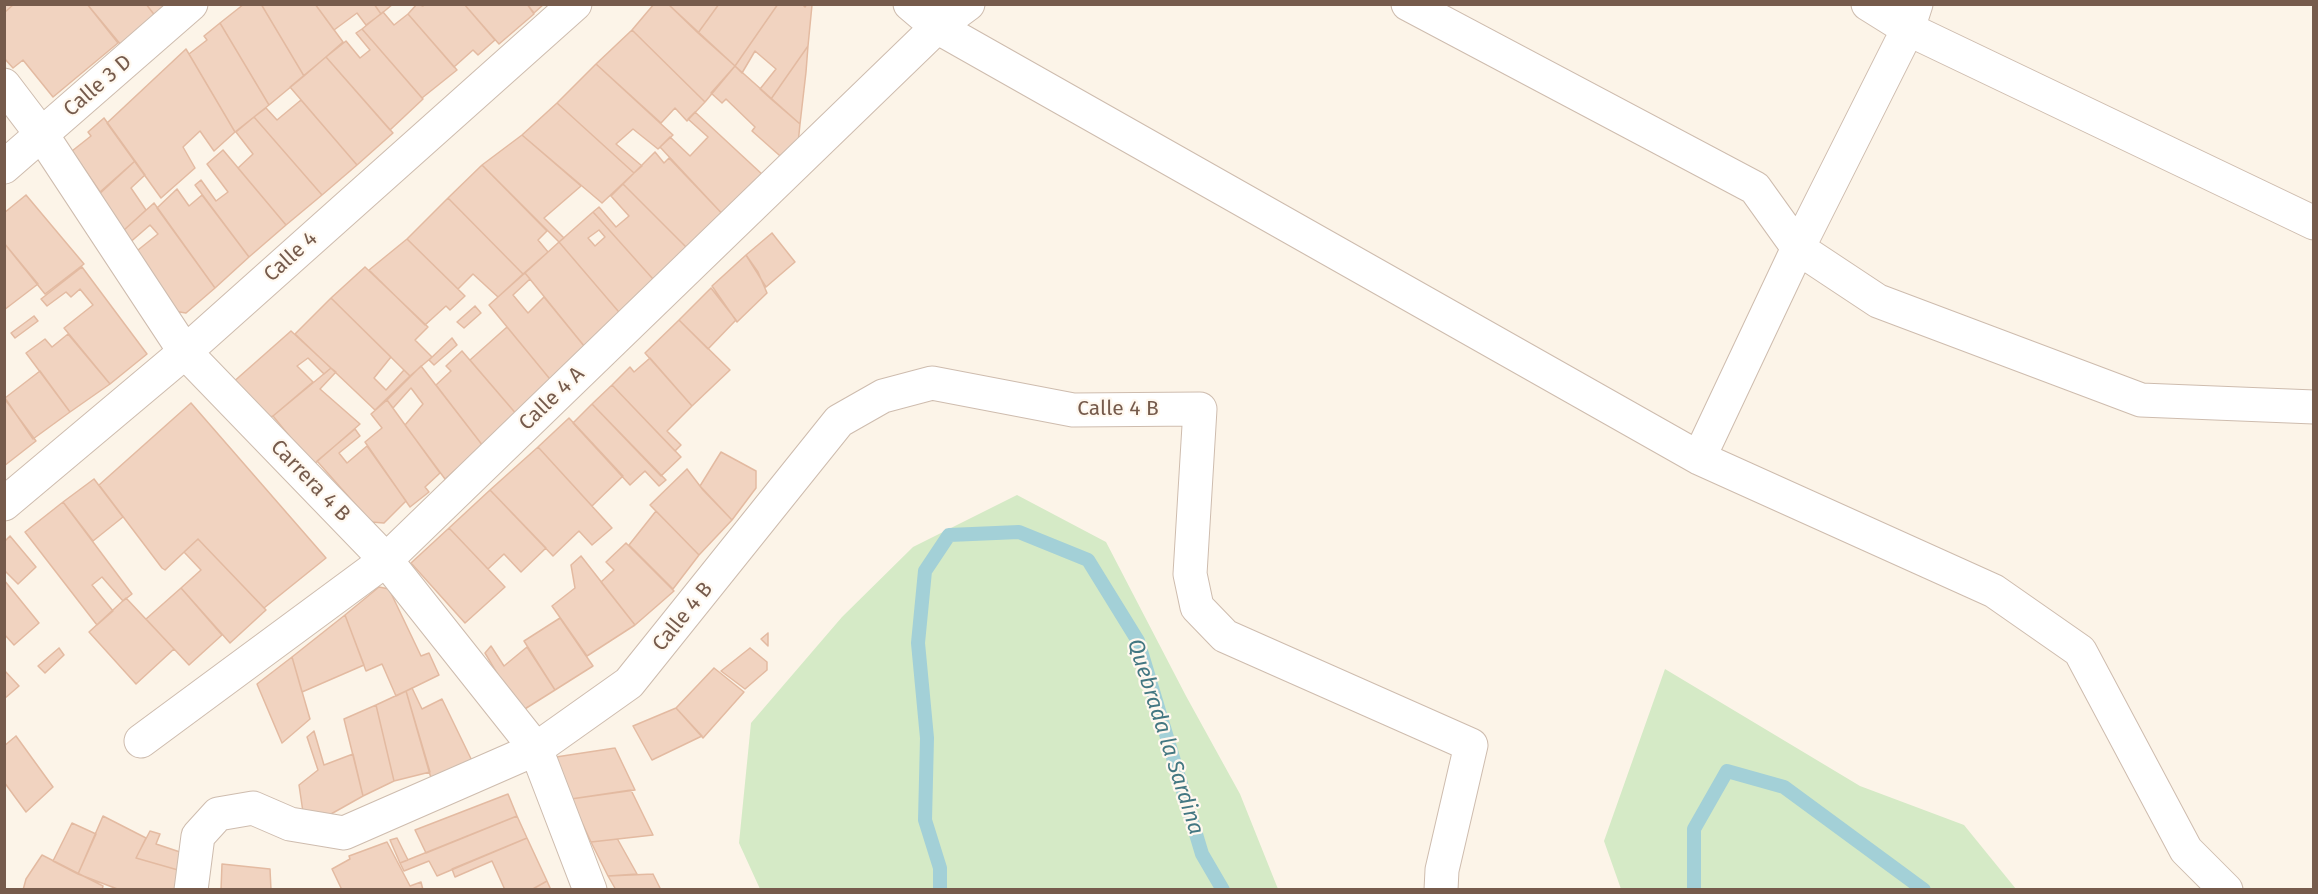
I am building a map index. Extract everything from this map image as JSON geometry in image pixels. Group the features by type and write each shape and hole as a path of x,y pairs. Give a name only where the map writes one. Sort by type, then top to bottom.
{"street":[{"name":"Calle 3 D","path":"4,167 191,4"},
{"name":"Calle 4","path":"4,504 185,352 574,4"},
{"path":"910,4 937,27 1699,458 1994,591 2080,651 2186,850 2226,890"},
{"name":"Calle 4 A","path":"141,741 386,560 937,27 968,4"},
{"path":"1408,4 1755,188 1798,248 1878,301 2141,400 2313,407"},
{"path":"1868,4 1912,17 2313,223"},
{"path":"1699,458 1798,248 1912,17"},
{"name":"Carrera 4 B","path":"4,85 42,135 185,352 386,560 536,749 590,890"},
{"name":"Calle 4 B","path":"191,890 198,836 218,814 253,808 290,824 344,833 536,749 629,683 839,421 883,396 932,383 1073,410 1200,410 1190,574 1197,607 1225,636 1471,745 1442,870 1441,890"}],"green space":[{"path":"1017,495 1106,542 1240,794 1278,889 760,889 739,843 751,723 842,617 913,547"},
{"path":"1665,669 1860,786 1964,825 2016,889 1621,889 1604,841"}],"building":[{"path":"4,4 14,4 4,13"},
{"path":"14,4 87,4 118,43 53,97 23,60 13,68 4,58 4,13"},
{"path":"87,4 146,4 156,17 121,45"},
{"path":"146,4 171,4 156,17"},
{"path":"244,4 261,4 304,76 269,105 220,23"},
{"path":"261,4 315,4 343,42 304,76"},
{"path":"315,4 374,4 381,14 366,25 357,13 334,30"},
{"path":"374,4 393,4 381,14"},
{"path":"417,4 423,6 426,4 464,4 495,40 478,55 473,50 454,67 408,14"},
{"path":"464,4 527,4 534,14 499,44"},
{"path":"527,4 544,4 534,13"},
{"path":"654,4 668,4 735,66 705,102 632,30"},
{"path":"668,4 719,4 698,33"},
{"path":"719,4 778,4 735,66 698,33"},
{"path":"778,4 802,4 805,7 807,4 812,5 808,46 771,99 760,89 776,69 755,51 742,73 735,66"},
{"path":"383,12 394,25 408,14 457,70 422,98 362,29"},
{"path":"220,23 269,105 235,132 189,54 207,40 204,36"},
{"path":"362,29 423,99 390,130 326,57 346,41 360,58 370,50 356,33"},
{"path":"632,30 705,102 687,121 675,108 661,123 596,64"},
{"path":"808,46 806,72 800,124 771,99"},
{"path":"186,49 235,132 214,151 200,131 183,147 195,168 161,198 107,123"},
{"path":"326,57 393,133 357,165 290,87"},
{"path":"596,64 673,135 658,149 633,129 616,144 642,166 634,173 557,103"},
{"path":"735,66 800,124 797,154 788,163 752,131 755,127 726,99 722,103 711,93"},
{"path":"301,100 357,165 322,195 254,117 266,108 277,120"},
{"path":"557,103 634,173 602,203 522,135"},
{"path":"695,112 764,176 726,218 660,147 670,137 690,156 708,137 688,119"},
{"path":"254,117 322,195 286,225 238,168 253,154 236,132"},
{"path":"104,118 135,161 100,192 72,151 91,136 88,132"},
{"path":"522,135 581,186 544,218 564,238 559,242 482,165"},
{"path":"223,150 286,225 249,257 195,185 201,180 216,201 228,192 207,164"},
{"path":"655,152 664,163 669,158 730,222 695,256 623,184"},
{"path":"135,161 145,175 131,188 146,210 123,231 95,198"},
{"path":"482,165 547,231 538,240 548,252 523,274 448,198"},
{"path":"623,184 695,256 661,288 593,212 599,207 616,227 629,216 611,196"},
{"path":"177,189 189,206 202,195 249,257 215,288 157,208"},
{"path":"26,195 84,264 45,294 4,243 4,213"},
{"path":"448,198 523,274 498,297 473,274 458,289 407,239"},
{"path":"154,203 215,288 186,313 173,311 133,254 158,234 150,225 127,245 123,231"},
{"path":"593,212 661,288 624,318 559,242","holes":["599,230 605,237 595,246 588,238"]},
{"path":"772,233 795,262 766,287 746,255"},
{"path":"407,239 465,296 450,310 446,306 425,325 369,270"},
{"path":"559,242 624,318 589,352 525,273"},
{"path":"4,243 38,284 4,310"},
{"path":"746,255 758,272 767,293 737,322 712,286"},
{"path":"82,267 147,354 110,384 64,328 93,305 80,289 71,297 66,292 47,306 41,299"},
{"path":"365,267 428,327 415,340 432,357 410,376 331,298"},
{"path":"525,273 530,279 513,295 528,313 544,297 589,352 554,384 489,305"},
{"path":"711,288 736,320 708,349 679,320"},
{"path":"331,298 391,357 374,378 386,390 404,370 410,376 375,410 295,334"},
{"path":"475,306 481,313 464,328 457,322"},
{"path":"34,316 38,321 15,338 11,333"},
{"path":"679,320 730,370 692,406 645,353"},
{"path":"507,327 554,384 518,416 470,360"},
{"path":"291,331 331,368 324,374 308,358 297,366 313,382 273,416 266,419 231,384"},
{"path":"68,334 110,384 70,412 26,353 45,339 52,347"},
{"path":"452,338 457,345 434,365 429,360"},
{"path":"462,351 518,416 483,446 436,385 451,371 446,366"},
{"path":"650,358 692,406 667,431 681,445 675,451 612,385 630,367 634,372"},
{"path":"421,366 483,446 445,479 405,425 423,404 411,388 393,408 387,400"},
{"path":"331,368 336,372 320,389 360,424 313,465 273,416"},
{"path":"40,371 70,412 33,439 5,398"},
{"path":"612,385 681,457 661,476 592,404"},
{"path":"4,398 36,441 4,466"},
{"path":"387,400 440,473 425,487 429,492 410,507 365,442 382,428 371,414"},
{"path":"191,403 326,558 264,608 198,539 165,570 162,568 99,485"},
{"path":"592,404 666,480 659,486 645,471 630,485 573,423"},
{"path":"569,418 623,476 592,506 538,447"},
{"path":"355,429 360,436 339,453 347,463 367,446 406,501 384,523 371,522 317,461"},
{"path":"538,447 612,528 592,545 579,531 553,556 490,490"},
{"path":"721,452 756,471 756,488 732,520 700,486"},
{"path":"687,469 703,490 732,520 699,555 650,505"},
{"path":"94,479 123,517 93,541 63,502"},
{"path":"490,490 546,548 521,572 504,554 488,569 449,528"},
{"path":"63,502 132,594 123,601 102,577 92,585 113,611 97,625 25,532"},
{"path":"656,511 699,555 673,589 629,545"},
{"path":"449,528 505,587 465,623 411,563"},
{"path":"10,536 36,567 18,584 4,570 4,542"},
{"path":"198,539 266,610 230,643 181,588 201,570 184,552"},
{"path":"626,543 674,591 635,625 601,582 614,570 606,562"},
{"path":"581,556 635,625 587,656 552,606 575,588 571,565"},
{"path":"4,580 39,623 14,645 4,634"},
{"path":"379,587 389,589 421,656 429,653 439,675 396,696 382,664 366,671 345,615"},
{"path":"181,588 222,635 189,665 146,619"},
{"path":"126,598 174,649 136,684 89,632"},
{"path":"345,615 364,665 302,692 292,657"},
{"path":"560,618 593,666 555,690 524,641"},
{"path":"768,633 768,646 761,639"},
{"path":"491,646 504,666 527,647 555,690 520,712 485,653"},
{"path":"59,648 64,655 45,673 38,666"},
{"path":"750,648 767,662 767,670 745,689 721,671"},
{"path":"292,657 310,719 282,743 257,684"},
{"path":"714,668 744,692 703,738 676,708"},
{"path":"4,670 19,686 4,699"},
{"path":"412,688 422,709 442,699 475,767 431,778 406,691"},
{"path":"406,691 430,772 394,781 376,705"},
{"path":"376,705 394,781 363,796 344,719"},
{"path":"676,708 702,736 652,760 633,726"},
{"path":"314,731 324,765 353,754 363,796 331,814 303,812 299,785 318,770 307,737"},
{"path":"16,736 53,787 26,812 4,782 4,746"},
{"path":"615,748 635,790 571,799 556,757"},
{"path":"631,790 653,835 591,842 571,799"},
{"path":"508,794 517,816 426,853 415,830"},
{"path":"103,816 146,838 136,858 185,872 185,890 120,890 78,874"},
{"path":"517,816 527,838 437,876 429,861 404,871 400,863"},
{"path":"72,823 96,834 78,874 53,861"},
{"path":"150,831 160,834 156,844 192,856 185,872 136,858"},
{"path":"397,838 408,860 400,863 390,840"},
{"path":"527,838 547,881 531,890 505,890 492,861 455,877 452,869"},
{"path":"618,839 637,874 608,876 591,842"},
{"path":"387,842 410,886 421,882 423,890 342,890 332,869 350,859 349,856"},
{"path":"42,855 103,886 102,890 23,890 26,879"},
{"path":"222,864 270,869 271,890 221,890"},
{"path":"653,874 661,890 616,890 608,876"},
{"path":"547,881 551,890 531,890"}],"waterway":[{"name":"Quebrada la Sardina","path":"940,890 940,868 925,820 927,738 918,643 925,571 949,535 1019,532 1088,560 1138,641 1202,854 1223,890"},
{"name":"Quebrada la Sardina","path":"1694,890 1694,829 1727,771 1784,787 1924,890"}]}
